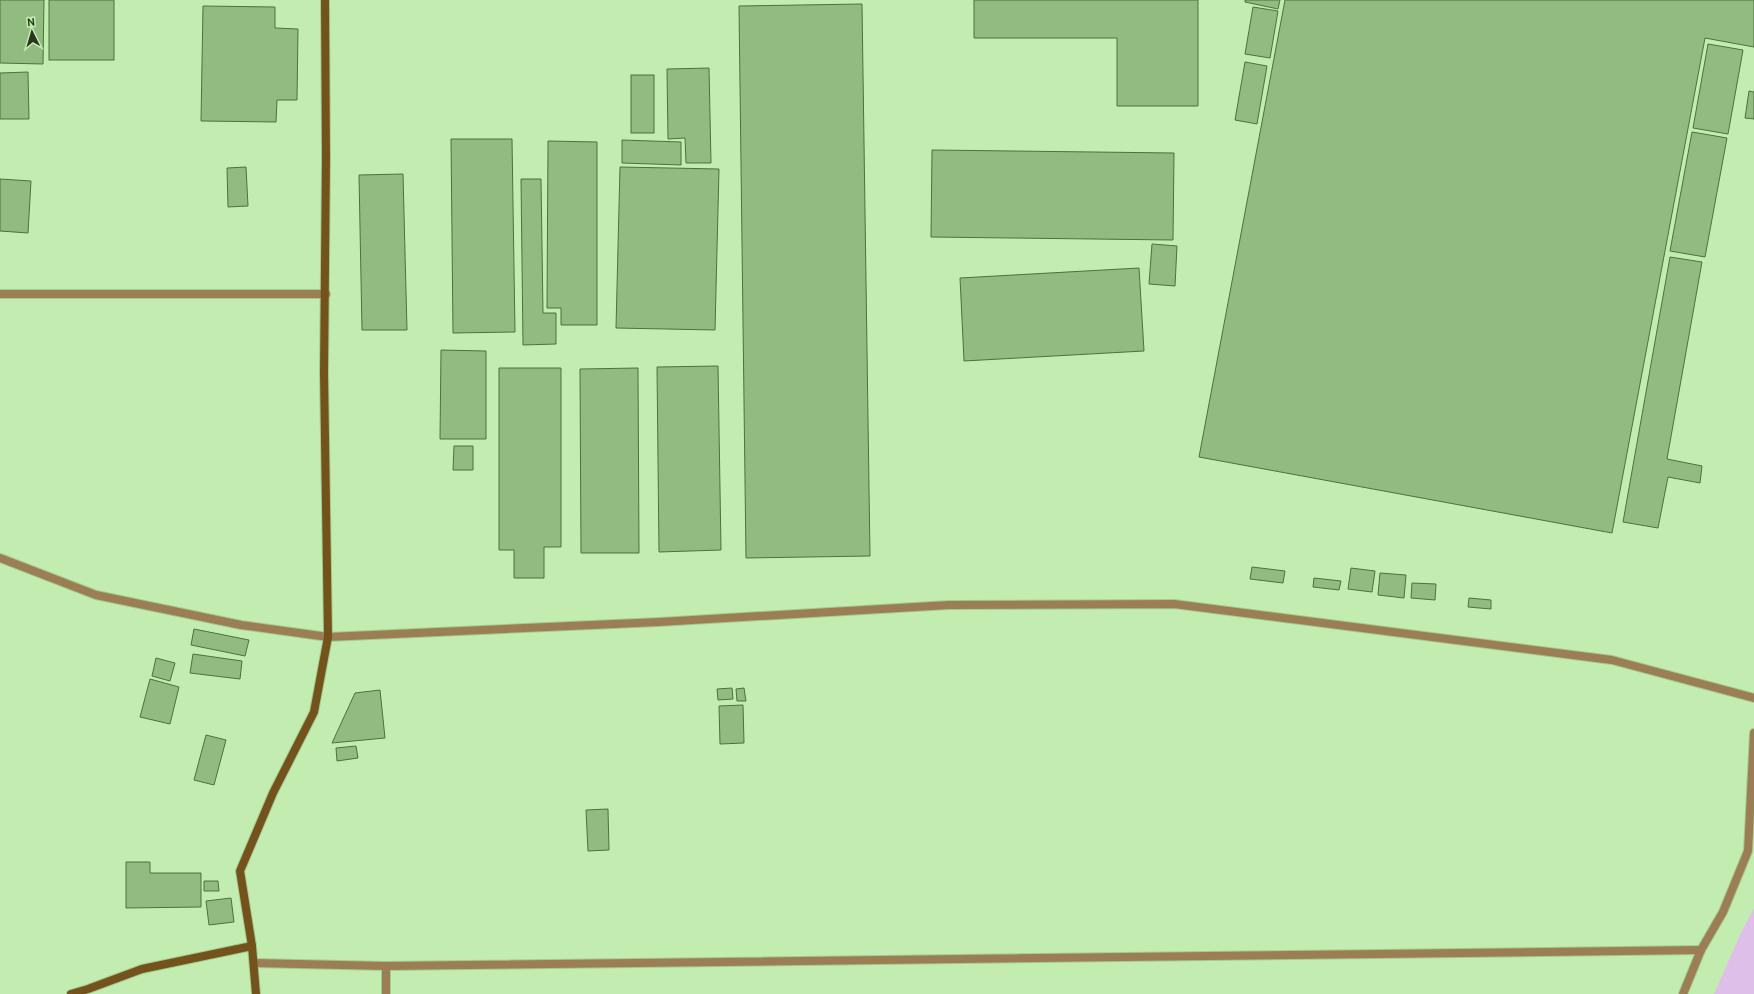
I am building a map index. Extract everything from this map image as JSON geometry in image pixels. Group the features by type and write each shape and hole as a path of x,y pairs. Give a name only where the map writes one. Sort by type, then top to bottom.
{"street":[{"path":"256,994 252,946 240,871 273,793 314,712 328,637 324,373 326,294 325,0"},
{"path":"0,294 326,294"},
{"path":"0,558 96,595 241,625 328,637 659,622 949,605 1174,604 1612,660 1754,698"},
{"path":"1683,994 1701,950 1723,912 1748,851 1754,733"},
{"path":"71,994 142,969 252,946"},
{"path":"254,963 386,966 1701,950"},
{"path":"386,966 386,994"}],"shaded area":[{"path":"1754,908 1754,994 1714,994 1740,935"}],"building":[{"path":"0,0 44,0 43,64 0,63"},
{"path":"49,0 114,0 114,60 49,60"},
{"path":"974,0 1198,0 1198,106 1117,106 1117,38 974,38"},
{"path":"1245,0 1280,0 1278,9 1245,2"},
{"path":"1285,0 1754,0 1754,47 1705,38 1612,533 1199,457"},
{"path":"862,4 870,556 746,558 739,6"},
{"path":"203,6 275,7 275,28 298,29 297,100 277,100 276,122 201,121"},
{"path":"1253,7 1278,11 1270,58 1245,54"},
{"path":"1708,44 1743,50 1728,134 1693,128"},
{"path":"1245,62 1267,66 1257,124 1235,120"},
{"path":"709,68 711,163 686,163 685,138 668,139 667,69"},
{"path":"28,72 29,119 0,119 0,73"},
{"path":"631,75 654,75 654,133 631,133"},
{"path":"1749,91 1754,92 1754,119 1745,118"},
{"path":"1692,132 1727,138 1705,257 1670,251"},
{"path":"451,139 512,139 515,332 453,333"},
{"path":"622,140 681,142 681,165 622,163"},
{"path":"548,141 597,142 597,325 561,325 561,308 547,308"},
{"path":"932,150 1174,153 1173,240 931,237"},
{"path":"246,167 248,206 228,207 227,168"},
{"path":"620,167 719,169 715,330 616,328"},
{"path":"403,174 407,330 362,330 359,175"},
{"path":"0,179 31,181 28,233 0,231"},
{"path":"521,179 541,179 543,313 556,313 556,344 523,345"},
{"path":"1152,244 1177,246 1175,286 1149,284"},
{"path":"1670,257 1702,262 1667,459 1702,466 1700,483 1668,477 1658,528 1623,522"},
{"path":"1139,268 1144,351 964,361 960,278"},
{"path":"441,350 486,351 486,439 440,439"},
{"path":"718,366 721,550 659,552 657,367"},
{"path":"499,368 561,368 561,547 544,547 544,578 514,578 514,550 499,550"},
{"path":"638,368 639,553 581,553 580,369"},
{"path":"454,446 473,446 473,470 453,470"},
{"path":"1252,567 1285,571 1283,583 1250,579"},
{"path":"1351,568 1375,571 1372,592 1348,589"},
{"path":"1380,573 1406,575 1404,598 1378,595"},
{"path":"1314,578 1341,581 1339,590 1313,587"},
{"path":"1412,583 1436,584 1435,600 1411,598"},
{"path":"1469,598 1491,600 1491,609 1468,607"},
{"path":"194,629 249,640 245,656 191,645"},
{"path":"193,654 242,661 240,679 190,673"},
{"path":"156,658 175,663 170,681 152,676"},
{"path":"150,679 179,687 170,724 140,717"},
{"path":"732,688 733,699 718,700 717,689"},
{"path":"744,688 746,701 737,701 736,689"},
{"path":"380,690 385,738 332,743 355,693"},
{"path":"743,705 744,743 720,744 719,706"},
{"path":"206,735 226,740 214,785 194,780"},
{"path":"356,746 358,758 337,761 336,748"},
{"path":"608,809 609,850 588,851 586,810"},
{"path":"126,862 150,862 150,873 201,873 201,907 126,908"},
{"path":"204,881 218,881 219,891 204,891"},
{"path":"231,898 234,922 209,925 206,901"}]}
